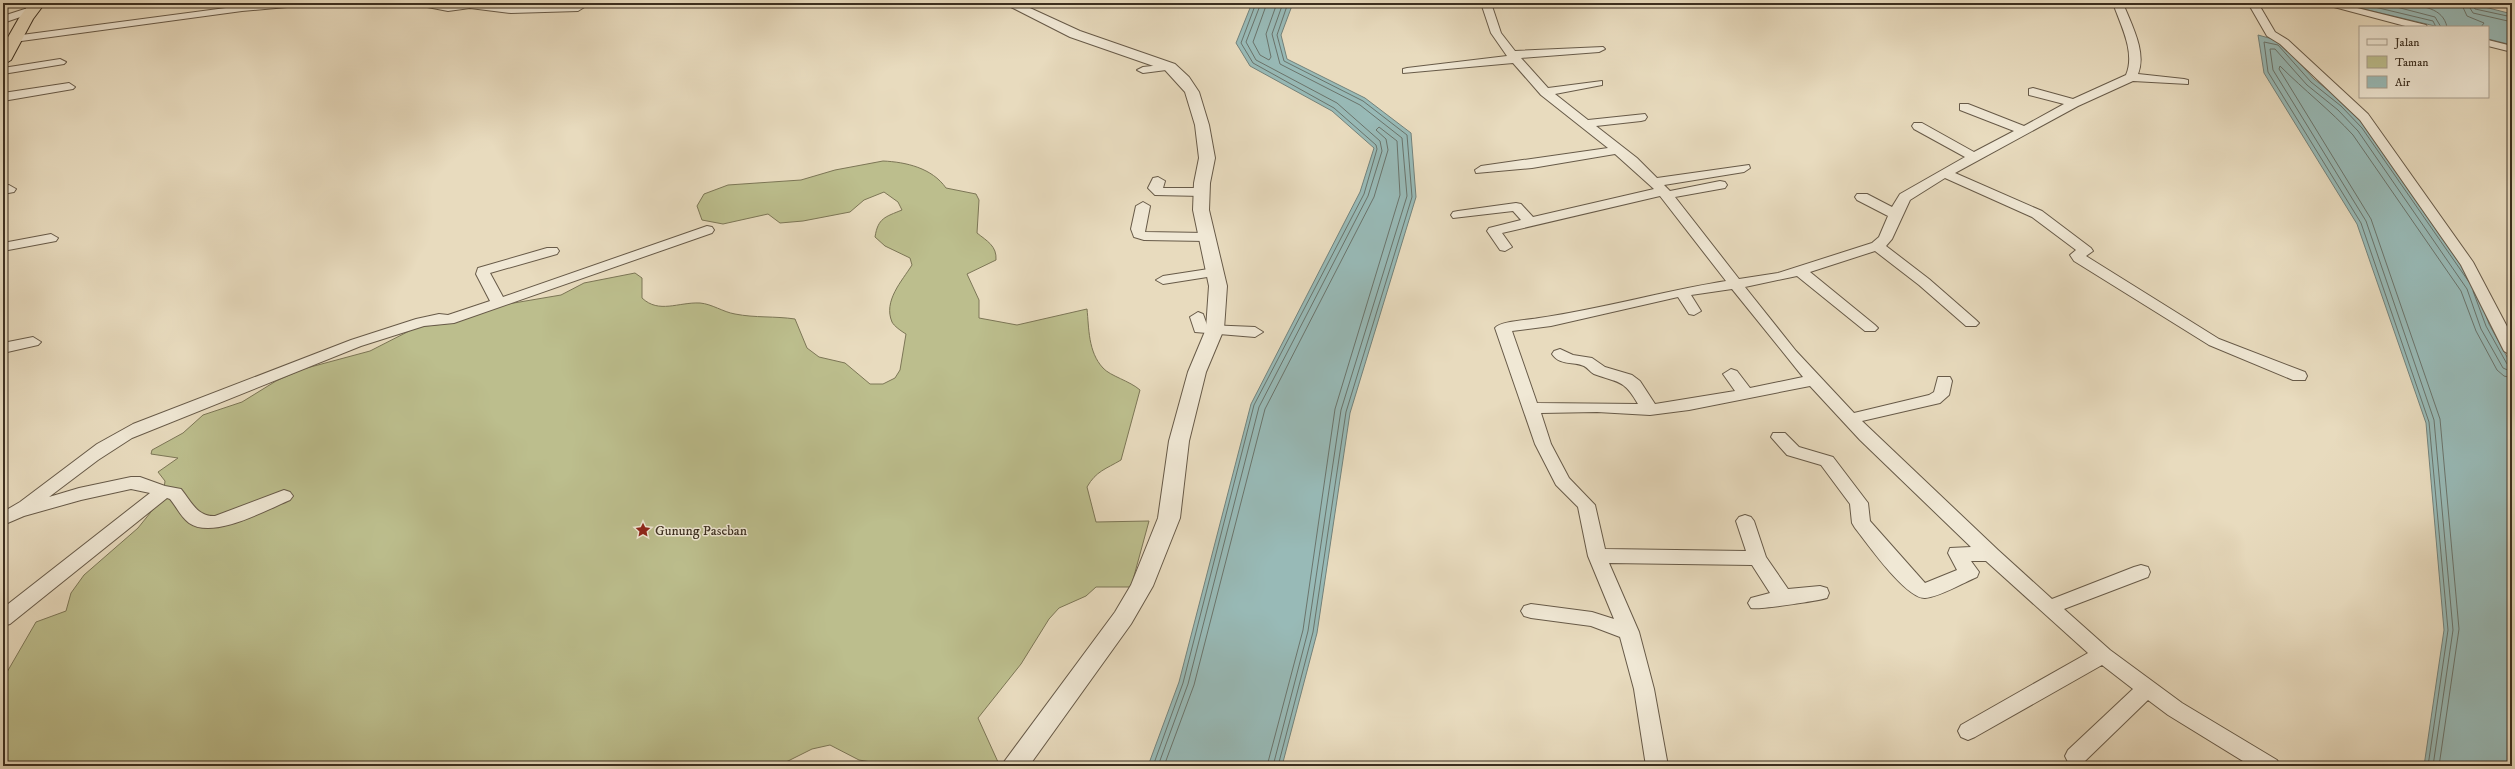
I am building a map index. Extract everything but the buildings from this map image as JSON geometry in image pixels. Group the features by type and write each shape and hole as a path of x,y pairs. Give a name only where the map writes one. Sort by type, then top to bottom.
{"highway":[{"path":"3,60 34,6"}],"street":[{"path":"14,39 242,8 298,3"},
{"path":"421,3 448,8 470,5 511,10 573,8 584,6 586,3"},
{"path":"1009,3 1035,17 1170,67 1192,92 1202,125 1207,158 1201,210 1218,286 1216,323 1197,372 1182,428 1173,472 1169,518 1142,586 1123,618 1014,766"},
{"path":"1486,3 1496,33 1514,57 1545,92 1586,124 1662,189 1813,380 1850,419 1991,555 2048,608 2103,655 2146,688 2216,736 2262,764"},
{"path":"2118,3 2133,45 2134,69 2130,77"},
{"path":"2253,3 2271,34 2284,42 2320,78 2364,116 2468,265 2512,351"},
{"path":"2324,3 2418,26"},
{"path":"5,14 34,6"},
{"path":"2489,43 2512,49"},
{"path":"1407,71 1599,48"},
{"path":"3,71 60,62"},
{"path":"1143,70 1170,67"},
{"path":"1657,766 1644,689 1629,632 1597,556 1586,505 1562,481 1538,432 1503,328 1551,321 1682,292 1800,272 1877,246 1889,234 1896,214 1905,198 2074,103 2130,77 2184,82"},
{"path":"1545,92 1598,83"},
{"path":"3,97 69,87"},
{"path":"2033,92 2074,103"},
{"path":"1964,107 2024,130"},
{"path":"1586,124 1641,117"},
{"path":"1918,126 1975,158"},
{"path":"1480,170 1532,164 1617,150"},
{"path":"1505,247 1494,231 1744,168"},
{"path":"1946,174 2037,214 2086,251 2077,255 2079,258 2214,342 2299,376"},
{"path":"1158,181 1155,188 1160,192 1202,192"},
{"path":"1662,189 1720,185"},
{"path":"1862,197 1896,214"},
{"path":"1143,206 1138,229 1139,234 1144,236 1206,237"},
{"path":"1458,215 1516,208 1530,222"},
{"path":"20,513 96,452 116,438 139,428 356,344 422,322 439,319 449,320 707,230"},
{"path":"3,247 51,238"},
{"path":"1877,246 1924,282 1971,323"},
{"path":"499,303 483,274 484,271 552,251"},
{"path":"1163,280 1215,272"},
{"path":"1800,272 1870,328"},
{"path":"1682,292 1694,311"},
{"path":"1192,317 1200,329 1216,323 1255,332"},
{"path":"3,348 33,342"},
{"path":"1560,354 1568,360 1586,361 1597,369 1627,377 1633,381 1650,410"},
{"path":"1731,374 1746,394"},
{"path":"1530,408 1597,407 1650,410 1689,405 1813,380"},
{"path":"1850,419 1934,399 1940,395 1944,381"},
{"path":"1779,437 1793,451 1827,461 1859,503 1861,523 1906,577 1920,590 1925,591 1970,572 1959,559 1958,553 1991,555"},
{"path":"3,519 79,494 131,483 140,483 163,492 175,493 198,522 206,524 217,522 284,496"},
{"path":"3,619 163,492"},
{"path":"1744,521 1757,558 1783,598"},
{"path":"1597,556 1757,558"},
{"path":"2048,608 2141,572"},
{"path":"1758,603 1820,593"},
{"path":"1531,611 1592,619 1629,632"},
{"path":"1968,731 2060,677 2103,655"},
{"path":"2076,756 2146,688"}],"green space":[{"path":"883,161 918,167 933,175 946,188 976,194 979,200 977,233 988,241 993,247 996,255 996,260 967,274 979,300 979,318 1017,325 1087,309 1090,340 1094,355 1098,362 1106,371 1140,390 1121,460 1106,468 1094,477 1087,487 1096,522 1149,521 1131,587 1096,587 1086,596 1059,608 1049,619 1021,664 978,718 998,762 992,766 895,766 859,760 830,745 812,749 778,766 3,766 3,679 36,622 66,611 71,593 84,575 138,528 163,497 165,481 158,472 178,458 151,454 152,450 183,433 203,415 242,402 276,381 303,369 370,351 417,327 452,323 502,305 561,295 584,283 635,273 642,278 642,298 648,303 669,306 700,303 735,314 795,319 807,348 819,357 845,363 870,384 883,384 895,378 900,370 906,334 892,322 890,306 895,292 912,265 910,258 885,246 875,237 878,226 883,219 902,210 898,202 884,192 864,200 850,212 803,221 780,223 768,214 723,224 702,220 697,206 704,194 728,185 801,180 835,170"}],"water":[{"path":"1252,3 1293,3 1281,35 1287,59 1365,98 1411,133 1416,197 1350,413 1317,633 1282,766 1148,766 1179,682 1251,404 1360,192 1374,148 1332,111 1250,66 1236,43"},
{"path":"2339,3 2469,3 2512,14 2512,45 2489,39 2489,26 2435,26"},
{"path":"2258,35 2280,41 2314,79 2344,103 2365,125 2475,285 2489,324 2512,366 2512,766 2424,766 2444,630 2426,423 2357,224 2264,73"}],"waterway":[{"path":"3,15 9,3"}],"place":[{"name":"Gunung Paseban","path":"643,530"}]}
